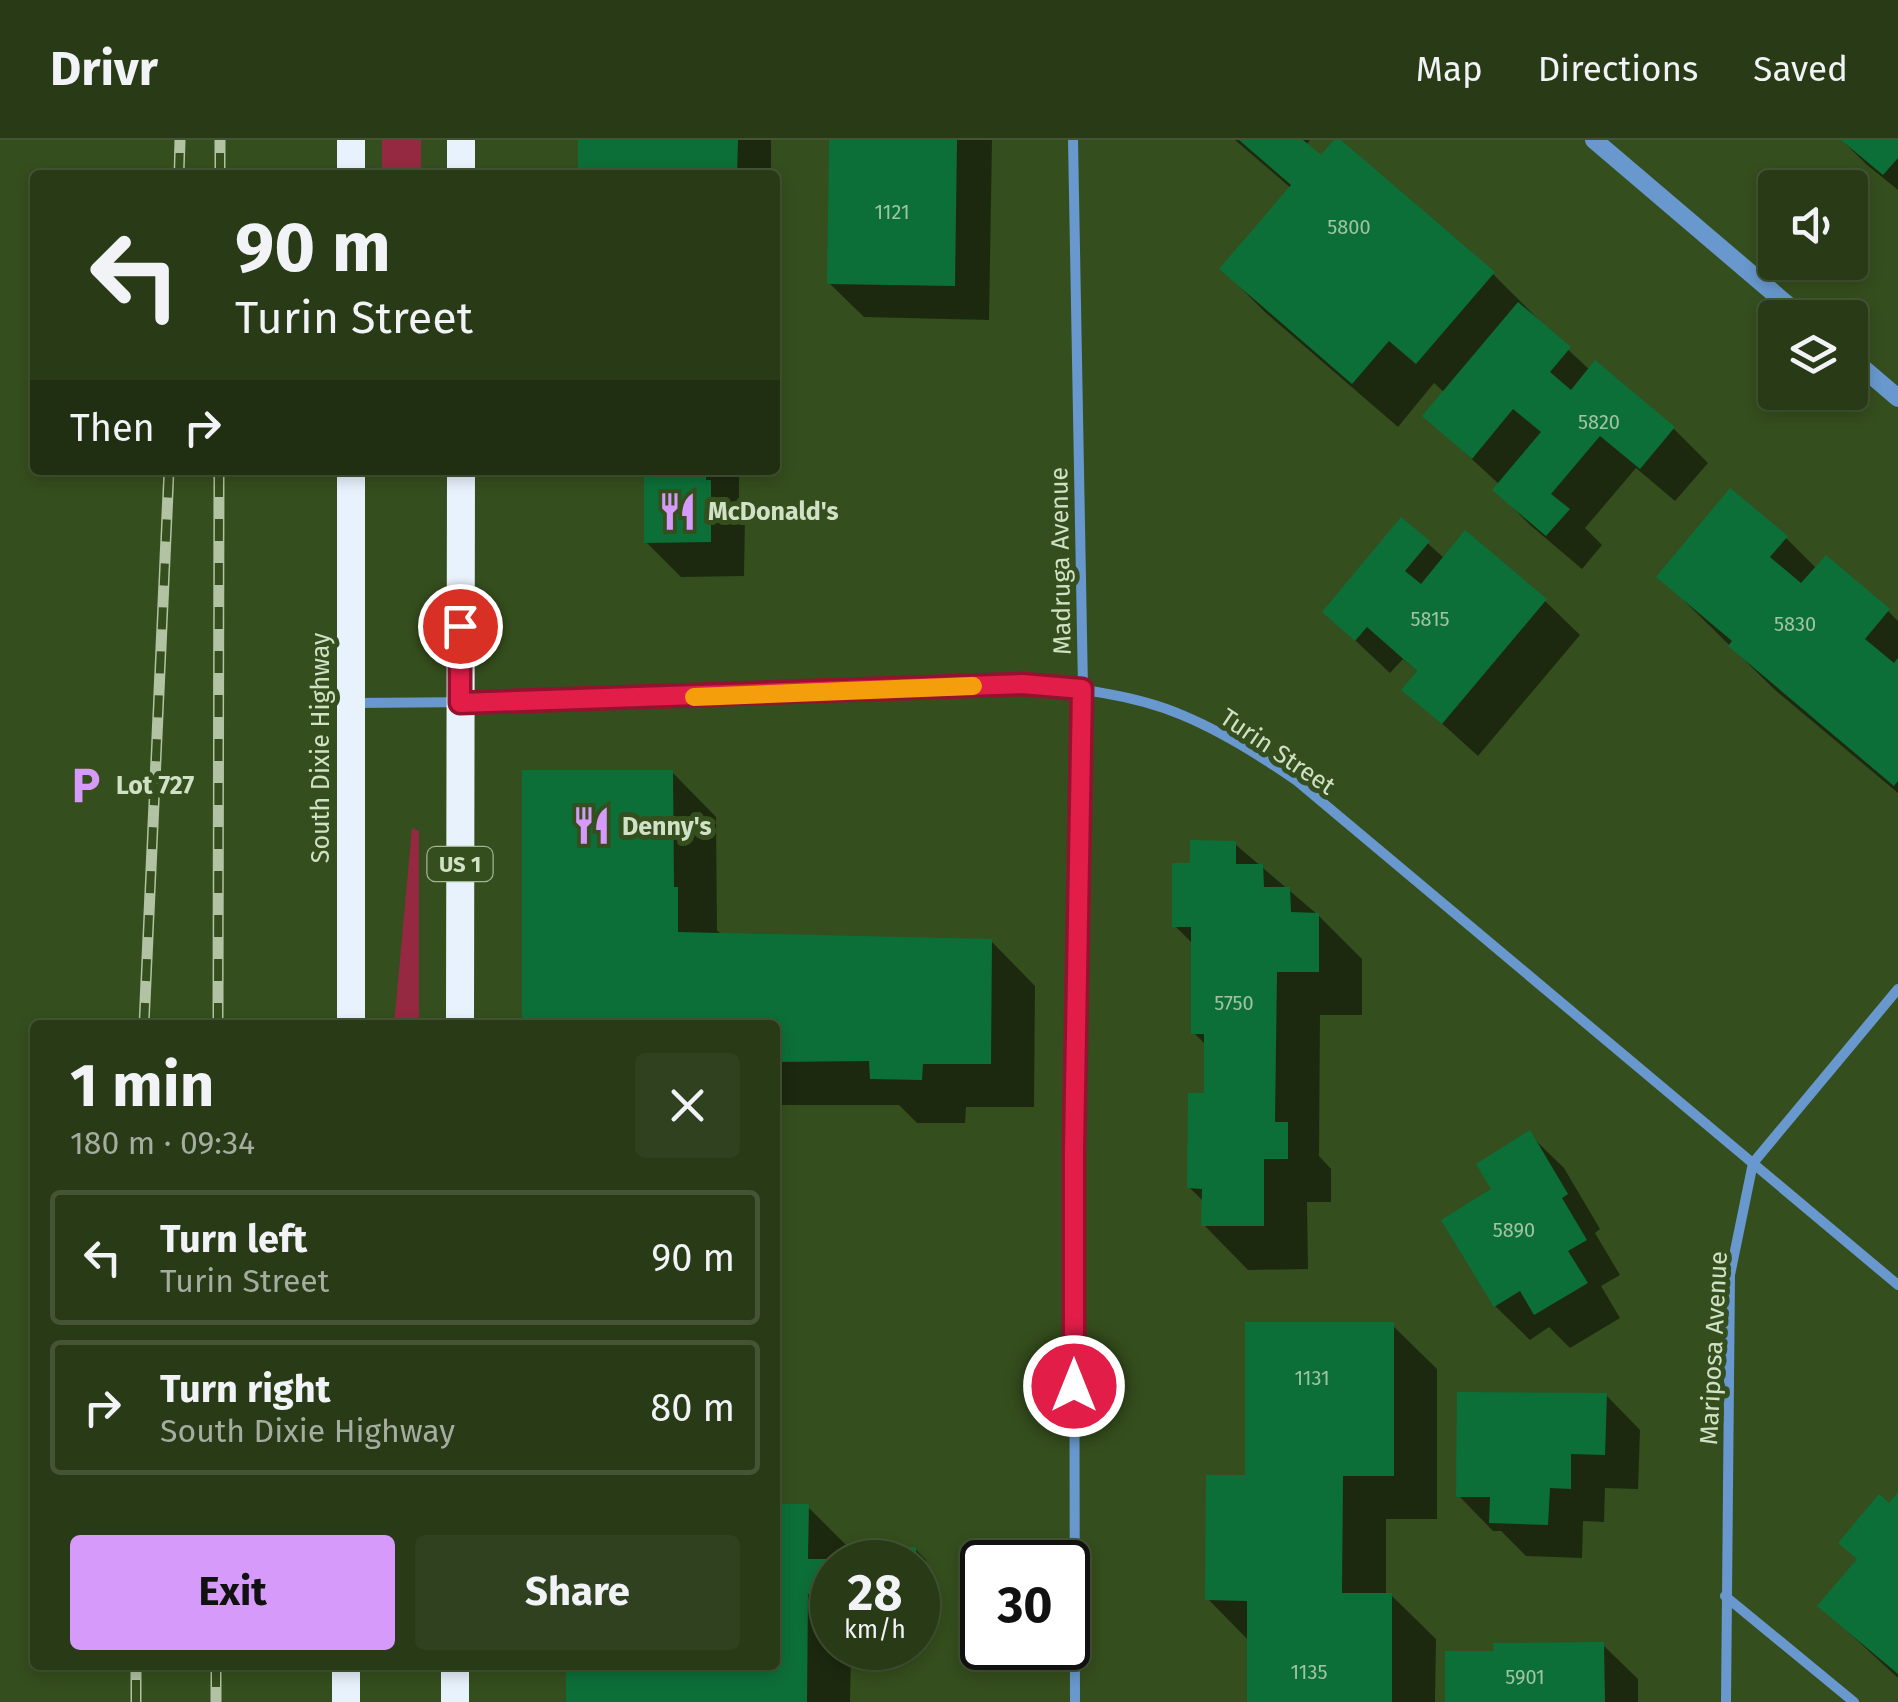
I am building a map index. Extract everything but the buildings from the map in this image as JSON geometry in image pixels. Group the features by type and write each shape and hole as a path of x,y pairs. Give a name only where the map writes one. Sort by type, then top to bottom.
{"highway":[{"path":"351,140 351,170"},
{"path":"461,140 461,170"},
{"name":"South Dixie Highway","path":"351,475 351,1020"},
{"name":"US 1","path":"460,1020 461,475"},
{"path":"346,1670 346,1702"},
{"path":"455,1670 455,1702"}],"street":[{"name":"Madruga Avenue","path":"1074,140 1082,689 1074,1150 1075,1702"},
{"path":"1594,140 1783,300"},
{"path":"1868,372 1898,398"},
{"name":"Turin Street","path":"350,702 460,703 1022,684 1082,689 1179,713 1297,781 1898,1285"},
{"name":"Mariposa Avenue","path":"1726,1702 1730,1275 1753,1163 1898,989"},
{"path":"1726,1596 1854,1702"}],"shaded area":[{"path":"382,140 421,140 421,170 382,170"},
{"path":"412,828 419,831 419,1020 394,1020"}],"railway":[{"path":"179,170 180,140"},
{"path":"220,140 220,170"},
{"path":"144,1020 169,475"},
{"path":"218,1020 219,475"},
{"path":"136,1670 136,1702"},
{"path":"216,1670 216,1702"}],"slow traffic":[{"path":"694,697 973,686"}],"place":[{"name":"McDonald's","path":"678,511"},
{"name":"Lot 727","path":"86,785"},
{"name":"Denny's","path":"592,826"}],"route":[{"path":"460,626 460,703 1022,684 1082,689 1074,1386"}]}
